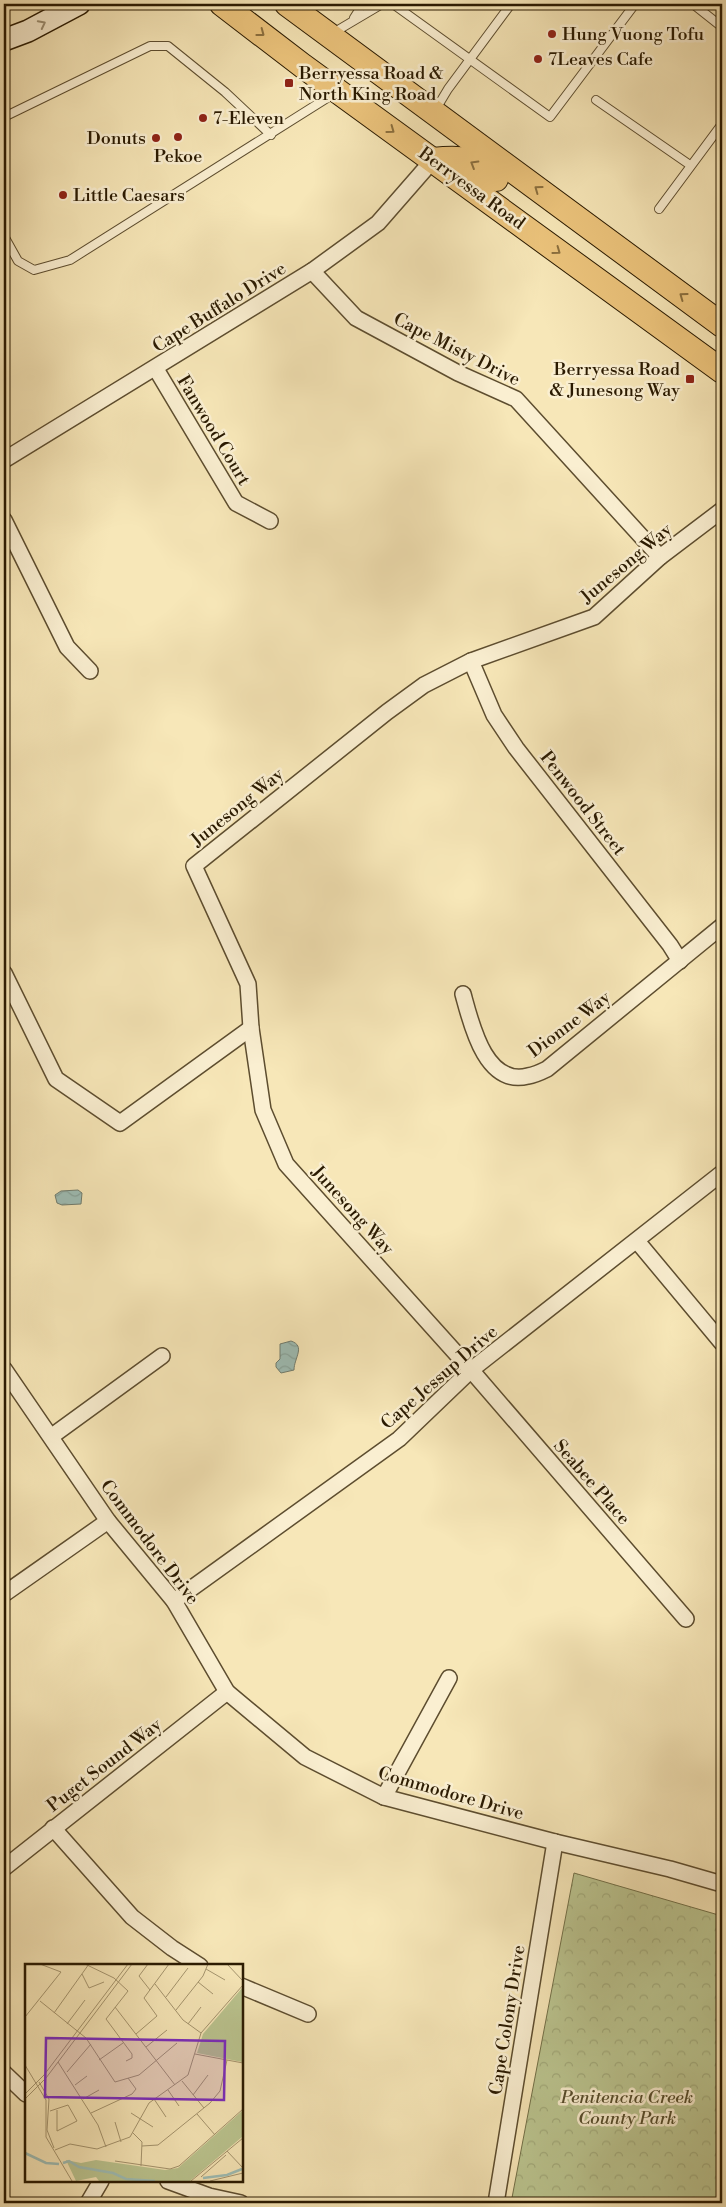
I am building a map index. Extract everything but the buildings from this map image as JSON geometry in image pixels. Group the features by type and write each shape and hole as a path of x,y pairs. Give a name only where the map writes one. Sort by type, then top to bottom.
{"main road":[{"path":"4,40 28,31 79,4"},
{"path":"287,4 722,325"},
{"name":"Berryessa Road","path":"221,6 722,371"},
{"path":"433,160 459,157 471,161 542,212 555,219 592,229"}],"street":[{"name":"Cape Buffalo Drive","path":"4,460 156,369 312,271 378,223 433,160"},
{"name":"Cape Misty Drive","path":"312,271 356,318 458,373 516,400 660,557"},
{"name":"Fanwood Court","path":"156,369 236,503 270,521"},
{"name":"Junesong Way","path":"471,1370 286,1164 263,1110 251,1028 248,984 194,866 387,712 424,685 471,661 594,617 660,557 722,510"},
{"path":"4,520 67,647 90,671"},
{"name":"Penwood Street","path":"471,661 494,715 516,748 670,945 680,961"},
{"name":"Dionne Way","path":"463,994 474,1032 482,1051 495,1067 510,1076 527,1077 546,1069 722,926"},
{"path":"4,973 56,1079 120,1123 251,1028"},
{"name":"Cape Jessup Drive","path":"174,1601 399,1439 471,1370 722,1173"},
{"path":"637,1240 722,1343"},
{"path":"52,1436 162,1356"},
{"name":"Commodore Drive","path":"4,1368 108,1521 174,1601 227,1692 305,1757 384,1797 555,1842 670,1869 722,1884"},
{"name":"Seabee Place","path":"471,1370 686,1619"},
{"path":"4,1594 108,1521"},
{"path":"384,1797 448,1678"},
{"name":"Puget Sound Way","path":"4,1868 227,1692"},
{"path":"53,1828 132,1917 172,1948 197,1964"},
{"name":"Cape Colony Drive","path":"496,2203 555,1842"},
{"path":"242,1986 308,2014"},
{"path":"4,2073 25,2093"},
{"path":"88,2203 99,2182"},
{"path":"171,2182 208,2196 241,2203"}],"lane":[{"path":"353,20 363,4"},
{"path":"330,36 353,20 382,4"},
{"path":"393,4 550,117 635,4"},
{"path":"434,113 448,89 511,4"},
{"path":"693,4 722,28"},
{"path":"4,117 150,46 168,46 225,92 271,135"},
{"path":"4,236 18,261 34,270 70,260 338,91"},
{"path":"596,100 690,165"},
{"path":"660,209 690,165 722,124"}],"green space":[{"name":"Penitencia Creek County Park","path":"574,1873 722,1916 722,2203 511,2203"}],"water":[{"path":"78,1190 82,1193 81,1204 62,1205 57,1203 55,1195 61,1191"},
{"path":"291,1341 299,1349 294,1370 281,1373 276,1367 276,1363 280,1359 280,1344"}],"place":[{"name":"Hung Vuong Tofu","path":"552,34"},
{"name":"7Leaves Cafe","path":"538,59"},
{"name":"Berryessa Road & North King Road","path":"289,83"},
{"name":"7-Eleven","path":"203,118"},
{"name":"Pekoe","path":"178,137"},
{"name":"Donuts","path":"156,138"},
{"name":"Little Caesars","path":"63,195"},
{"name":"Berryessa Road & Junesong Way","path":"690,379"}]}
